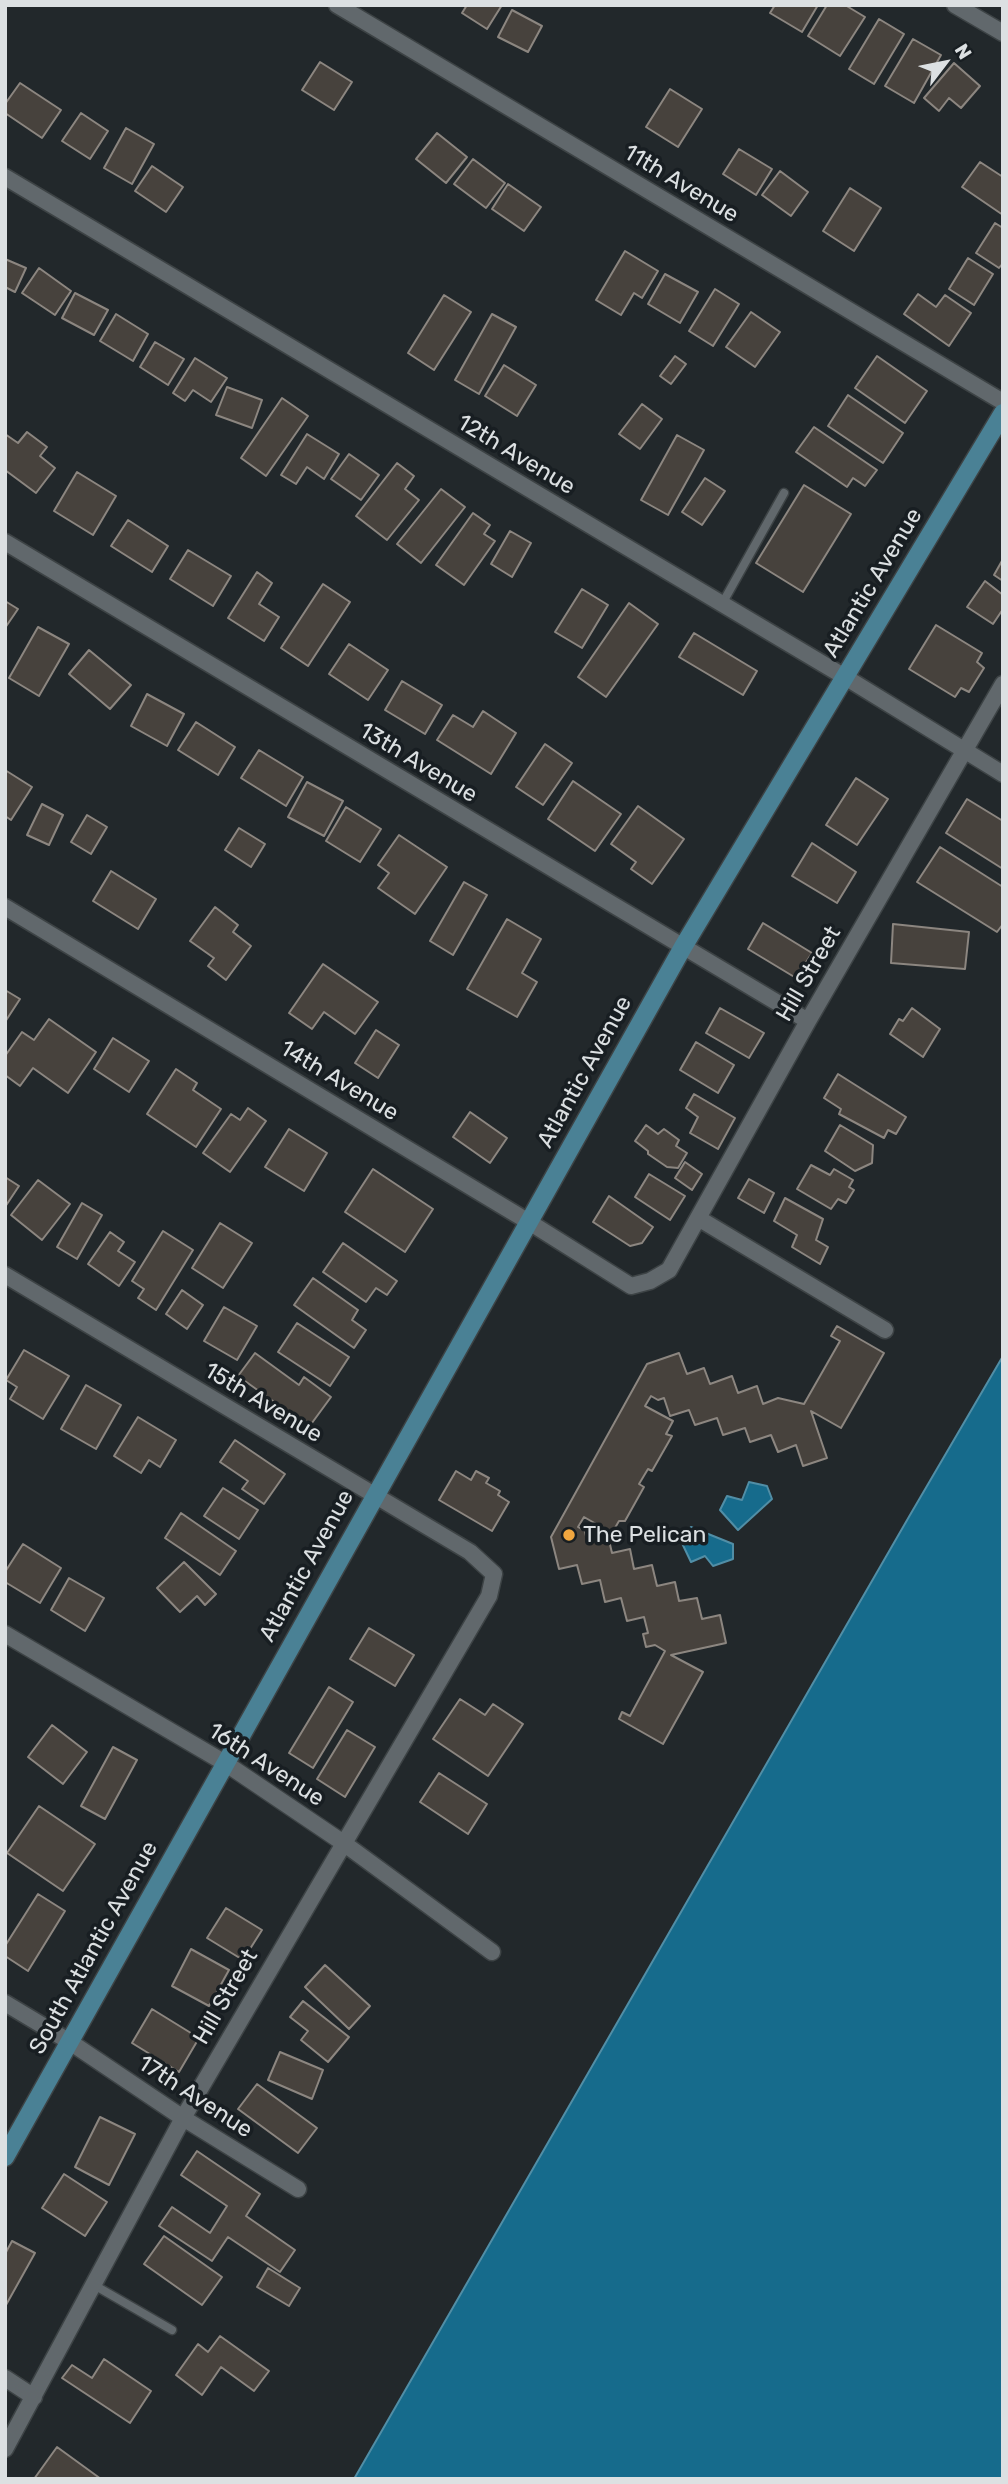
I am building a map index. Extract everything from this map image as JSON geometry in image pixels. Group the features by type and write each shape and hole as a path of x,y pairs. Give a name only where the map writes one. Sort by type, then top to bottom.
{"main road":[{"name":"Atlantic Avenue","path":"225,1763 683,947 1003,414"},
{"name":"South Atlantic Avenue","path":"5,2158 225,1763"}],"street":[{"name":"11th Avenue","path":"337,5 1003,402"},
{"path":"955,5 1003,33"},
{"name":"12th Avenue","path":"5,177 845,677 1003,774"},
{"name":"13th Avenue","path":"5,542 808,1021"},
{"name":"Hill Street","path":"650,1282 669,1270 808,1021 1003,684"},
{"name":"14th Avenue","path":"5,907 631,1286 650,1282"},
{"path":"698,1218 885,1331"},
{"name":"15th Avenue","path":"5,1275 470,1552 495,1574"},
{"name":"Hill Street","path":"5,2449 183,2118 342,1842 489,1596 495,1574"},
{"name":"16th Avenue","path":"5,1634 225,1763 342,1842 492,1952"},
{"name":"17th Avenue","path":"5,2003 298,2189"},
{"path":"5,2378 34,2397"}],"lane":[{"path":"722,604 784,494"},
{"path":"94,2285 172,2330"}],"water":[{"path":"1003,1356 1003,2479 354,2479 910,1515"},
{"path":"749,1482 767,1486 772,1499 738,1530 720,1510 727,1496 742,1500"},
{"path":"691,1527 733,1544 733,1559 713,1566 705,1556 691,1562 680,1539"}],"building":[{"path":"467,5 502,5 487,29 462,13"},
{"path":"775,5 818,5 802,32 770,13"},
{"path":"827,5 845,5 865,17 840,56 808,36"},
{"path":"512,10 542,26 528,52 498,37"},
{"path":"879,19 904,34 874,84 849,69"},
{"path":"913,39 941,55 914,103 885,86"},
{"path":"320,62 352,82 334,110 302,90"},
{"path":"954,63 980,86 961,108 949,98 939,111 924,98"},
{"path":"20,83 61,110 42,138 5,113 5,104"},
{"path":"670,89 702,109 678,147 646,127"},
{"path":"81,113 108,131 90,159 62,141"},
{"path":"126,128 154,144 132,184 104,168"},
{"path":"437,133 467,157 446,183 416,159"},
{"path":"739,149 772,169 756,195 723,174"},
{"path":"473,159 505,183 486,208 454,184"},
{"path":"980,162 1003,177 1003,215 962,187"},
{"path":"152,166 183,187 166,212 135,191"},
{"path":"780,171 808,192 791,216 762,195"},
{"path":"508,184 541,207 524,231 492,209"},
{"path":"850,188 881,208 854,251 823,231"},
{"path":"995,223 1003,228 1003,263 999,268 976,253"},
{"path":"625,251 658,271 642,298 634,293 621,315 596,300"},
{"path":"968,258 993,274 974,305 949,289"},
{"path":"5,259 26,268 15,292 5,287"},
{"path":"39,268 71,291 55,315 22,293"},
{"path":"665,274 698,292 680,323 648,304"},
{"path":"715,289 739,304 713,346 689,331"},
{"path":"75,293 108,310 94,335 62,318"},
{"path":"918,294 936,307 945,295 971,313 949,346 904,314"},
{"path":"444,295 471,312 434,370 408,353"},
{"path":"751,312 780,332 755,367 726,347"},
{"path":"116,314 148,334 133,361 100,341"},
{"path":"492,314 516,327 479,394 455,380"},
{"path":"155,342 184,359 168,385 140,367"},
{"path":"675,356 686,364 671,384 660,376"},
{"path":"877,356 927,391 905,423 855,388"},
{"path":"195,358 227,378 211,402 193,390 185,401 173,393"},
{"path":"504,365 536,385 517,416 485,396"},
{"path":"227,387 262,400 252,428 216,415"},
{"path":"848,395 903,433 883,463 828,426"},
{"path":"282,398 308,416 266,476 241,458"},
{"path":"642,404 662,419 640,449 619,434"},
{"path":"814,427 877,470 865,486 853,478 847,487 796,452"},
{"path":"27,432 47,447 40,456 55,468 36,493 5,470 5,434 18,443"},
{"path":"307,434 339,454 324,479 307,467 296,484 281,475"},
{"path":"677,435 704,450 668,515 641,500"},
{"path":"349,454 379,475 361,500 331,479"},
{"path":"397,463 414,476 405,489 419,500 387,540 356,516"},
{"path":"77,472 116,496 93,535 54,511"},
{"path":"705,478 725,491 702,525 682,512"},
{"path":"804,485 851,514 803,592 756,563"},
{"path":"441,489 465,507 421,563 397,544"},
{"path":"473,513 490,525 484,534 495,541 464,585 436,565"},
{"path":"128,520 168,546 152,572 111,546"},
{"path":"510,531 531,543 512,577 491,564"},
{"path":"188,550 231,576 213,606 170,579"},
{"path":"1003,559 1003,581 994,575"},
{"path":"257,572 272,583 259,604 279,617 264,641 228,618"},
{"path":"985,581 1003,595 1003,609 993,624 967,607"},
{"path":"323,584 350,602 308,666 281,648"},
{"path":"582,589 608,605 582,648 555,632"},
{"path":"5,601 18,609 5,628"},
{"path":"629,603 658,624 606,697 578,677"},
{"path":"936,625 982,653 977,662 984,668 969,692 961,688 955,697 909,669"},
{"path":"38,627 69,644 39,696 9,678"},
{"path":"694,633 757,671 743,695 679,657"},
{"path":"349,644 388,670 368,700 329,674"},
{"path":"89,650 131,685 110,709 69,674"},
{"path":"402,681 442,705 425,734 385,710"},
{"path":"147,694 184,714 167,746 131,726"},
{"path":"483,711 516,733 491,774 437,740 453,715 473,727"},
{"path":"196,722 235,747 218,775 178,750"},
{"path":"545,744 572,763 543,805 516,787"},
{"path":"259,750 303,777 286,806 241,778"},
{"path":"5,770 32,787 11,820 5,816"},
{"path":"856,778 888,799 857,845 826,825"},
{"path":"573,781 621,814 595,851 548,819"},
{"path":"307,782 343,801 324,836 288,817"},
{"path":"967,799 1003,821 1003,869 946,833"},
{"path":"42,804 63,815 49,845 27,835"},
{"path":"638,806 684,839 652,884 631,869 636,862 611,844"},
{"path":"346,807 381,829 360,862 326,841"},
{"path":"87,815 107,827 91,854 71,842"},
{"path":"239,828 265,844 251,867 225,850"},
{"path":"399,835 447,867 415,914 378,888 389,873 378,865"},
{"path":"812,843 856,872 837,903 792,876"},
{"path":"940,847 1003,887 1003,924 997,932 917,882"},
{"path":"111,871 156,899 138,929 93,901"},
{"path":"464,882 487,895 453,955 430,941"},
{"path":"215,907 238,925 233,932 251,946 226,980 208,966 214,958 190,941"},
{"path":"507,919 541,939 522,973 537,982 517,1017 467,989"},
{"path":"763,923 812,953 796,978 748,949"},
{"path":"893,924 969,932 965,969 891,963"},
{"path":"323,964 378,1002 355,1034 324,1012 312,1029 289,1013"},
{"path":"5,990 20,999 5,1022"},
{"path":"720,1008 764,1033 749,1058 706,1033"},
{"path":"912,1008 940,1029 923,1057 890,1034 899,1019 903,1021"},
{"path":"49,1019 96,1052 68,1093 33,1068 20,1086 5,1075 5,1056 22,1032 34,1040"},
{"path":"376,1030 399,1045 378,1078 355,1063"},
{"path":"113,1038 149,1061 129,1092 94,1069"},
{"path":"696,1042 734,1065 718,1093 680,1070"},
{"path":"176,1069 197,1083 193,1090 221,1109 196,1147 147,1114"},
{"path":"838,1074 906,1117 896,1134 888,1130 884,1138 839,1114 841,1109 824,1098"},
{"path":"694,1094 735,1118 718,1149 690,1133 698,1117 686,1108"},
{"path":"248,1108 266,1121 230,1172 203,1153 231,1114 240,1120"},
{"path":"470,1112 507,1138 490,1163 453,1137"},
{"path":"646,1125 658,1134 664,1129 679,1140 676,1146 687,1153 678,1168 667,1167 635,1141"},
{"path":"840,1125 873,1145 872,1163 855,1171 825,1151"},
{"path":"289,1129 327,1153 304,1191 265,1167"},
{"path":"685,1162 702,1174 692,1190 675,1178"},
{"path":"811,1165 830,1175 834,1169 853,1180 849,1187 854,1190 846,1203 838,1199 831,1209 797,1189"},
{"path":"373,1169 433,1209 405,1252 345,1212"},
{"path":"649,1174 685,1196 670,1220 635,1197"},
{"path":"5,1177 19,1186 5,1207"},
{"path":"749,1179 774,1193 764,1213 738,1198"},
{"path":"38,1180 70,1204 42,1240 11,1215"},
{"path":"609,1196 653,1227 642,1243 630,1246 593,1222"},
{"path":"785,1198 823,1219 816,1240 828,1247 820,1264 792,1247 797,1235 774,1221"},
{"path":"82,1203 102,1215 77,1259 57,1247"},
{"path":"220,1223 252,1243 223,1288 192,1268"},
{"path":"163,1231 193,1250 156,1310 138,1298 144,1289 132,1281"},
{"path":"110,1232 124,1242 118,1251 135,1262 119,1286 88,1264"},
{"path":"343,1243 397,1281 387,1295 376,1288 366,1302 323,1272"},
{"path":"313,1278 358,1310 352,1320 366,1330 354,1348 294,1305"},
{"path":"182,1290 203,1305 187,1329 166,1314"},
{"path":"224,1307 257,1326 237,1360 204,1341"},
{"path":"297,1323 349,1357 330,1386 278,1352"},
{"name":"The Pelican","path":"837,1326 884,1353 841,1428 811,1411 827,1458 803,1466 796,1445 778,1452 771,1435 750,1442 745,1428 723,1435 717,1418 695,1425 689,1410 670,1416 664,1398 658,1400 651,1396 645,1406 673,1421 666,1434 672,1436 652,1471 648,1469 639,1484 644,1487 625,1521 619,1521 612,1533 584,1517 578,1527 585,1531 586,1536 607,1532 612,1553 630,1549 634,1569 652,1565 657,1586 675,1582 679,1601 697,1598 702,1619 720,1615 726,1643 671,1655 703,1672 663,1744 619,1719 622,1712 630,1716 665,1651 655,1645 646,1647 643,1634 648,1633 644,1617 627,1621 621,1598 605,1602 600,1580 582,1584 577,1565 559,1569 551,1537 647,1364 679,1353 687,1374 704,1368 710,1384 732,1376 738,1393 757,1386 763,1404 778,1398 804,1404 840,1341 831,1336"},
{"path":"24,1350 69,1376 43,1419 10,1399 17,1387 6,1380"},
{"path":"255,1353 299,1385 304,1377 331,1397 309,1427 238,1376"},
{"path":"86,1385 121,1405 96,1449 61,1429"},
{"path":"138,1417 176,1440 160,1467 149,1460 141,1473 114,1456"},
{"path":"235,1440 285,1474 264,1504 242,1489 248,1481 220,1462"},
{"path":"456,1471 471,1480 476,1471 489,1478 486,1483 500,1491 498,1495 509,1502 492,1531 439,1500"},
{"path":"223,1488 258,1510 239,1539 204,1516"},
{"path":"181,1513 236,1551 220,1575 165,1538"},
{"path":"23,1544 61,1568 40,1603 5,1582 5,1572"},
{"path":"184,1562 216,1594 205,1605 197,1596 180,1612 157,1588"},
{"path":"69,1578 104,1598 85,1631 51,1610"},
{"path":"369,1628 414,1655 395,1686 350,1659"},
{"path":"329,1687 353,1702 313,1768 289,1753"},
{"path":"460,1699 485,1715 493,1704 523,1724 488,1776 433,1739"},
{"path":"52,1725 87,1752 63,1784 28,1757"},
{"path":"347,1730 375,1747 345,1797 317,1779"},
{"path":"113,1747 137,1760 105,1819 81,1806"},
{"path":"439,1773 487,1804 468,1834 420,1802"},
{"path":"39,1806 95,1844 63,1891 7,1853"},
{"path":"38,1894 65,1911 28,1971 5,1956 5,1946"},
{"path":"226,1908 262,1930 243,1960 207,1938"},
{"path":"191,1949 229,1970 209,2006 172,1986"},
{"path":"325,1965 370,2006 349,2029 305,1987"},
{"path":"303,2001 349,2037 328,2062 301,2040 308,2031 290,2017"},
{"path":"152,2009 199,2038 179,2072 132,2043"},
{"path":"280,2052 323,2070 312,2099 268,2080"},
{"path":"257,2084 317,2128 298,2153 238,2109"},
{"path":"100,2117 135,2134 109,2185 75,2167"},
{"path":"197,2151 260,2194 246,2216 295,2250 280,2272 228,2237 212,2261 159,2226 172,2207 210,2233 227,2206 181,2175"},
{"path":"64,2174 107,2202 85,2236 42,2208"},
{"path":"164,2236 222,2277 202,2305 144,2264"},
{"path":"12,2241 35,2253 6,2305 5,2254"},
{"path":"268,2268 300,2288 289,2306 257,2287"},
{"path":"220,2336 269,2371 254,2391 221,2367 202,2395 176,2375 198,2344 208,2352"},
{"path":"104,2359 151,2391 130,2423 62,2378 72,2365 92,2378"},
{"path":"57,2447 101,2479 34,2479"}],"place":[{"name":"The Pelican","path":"569,1535"}]}
